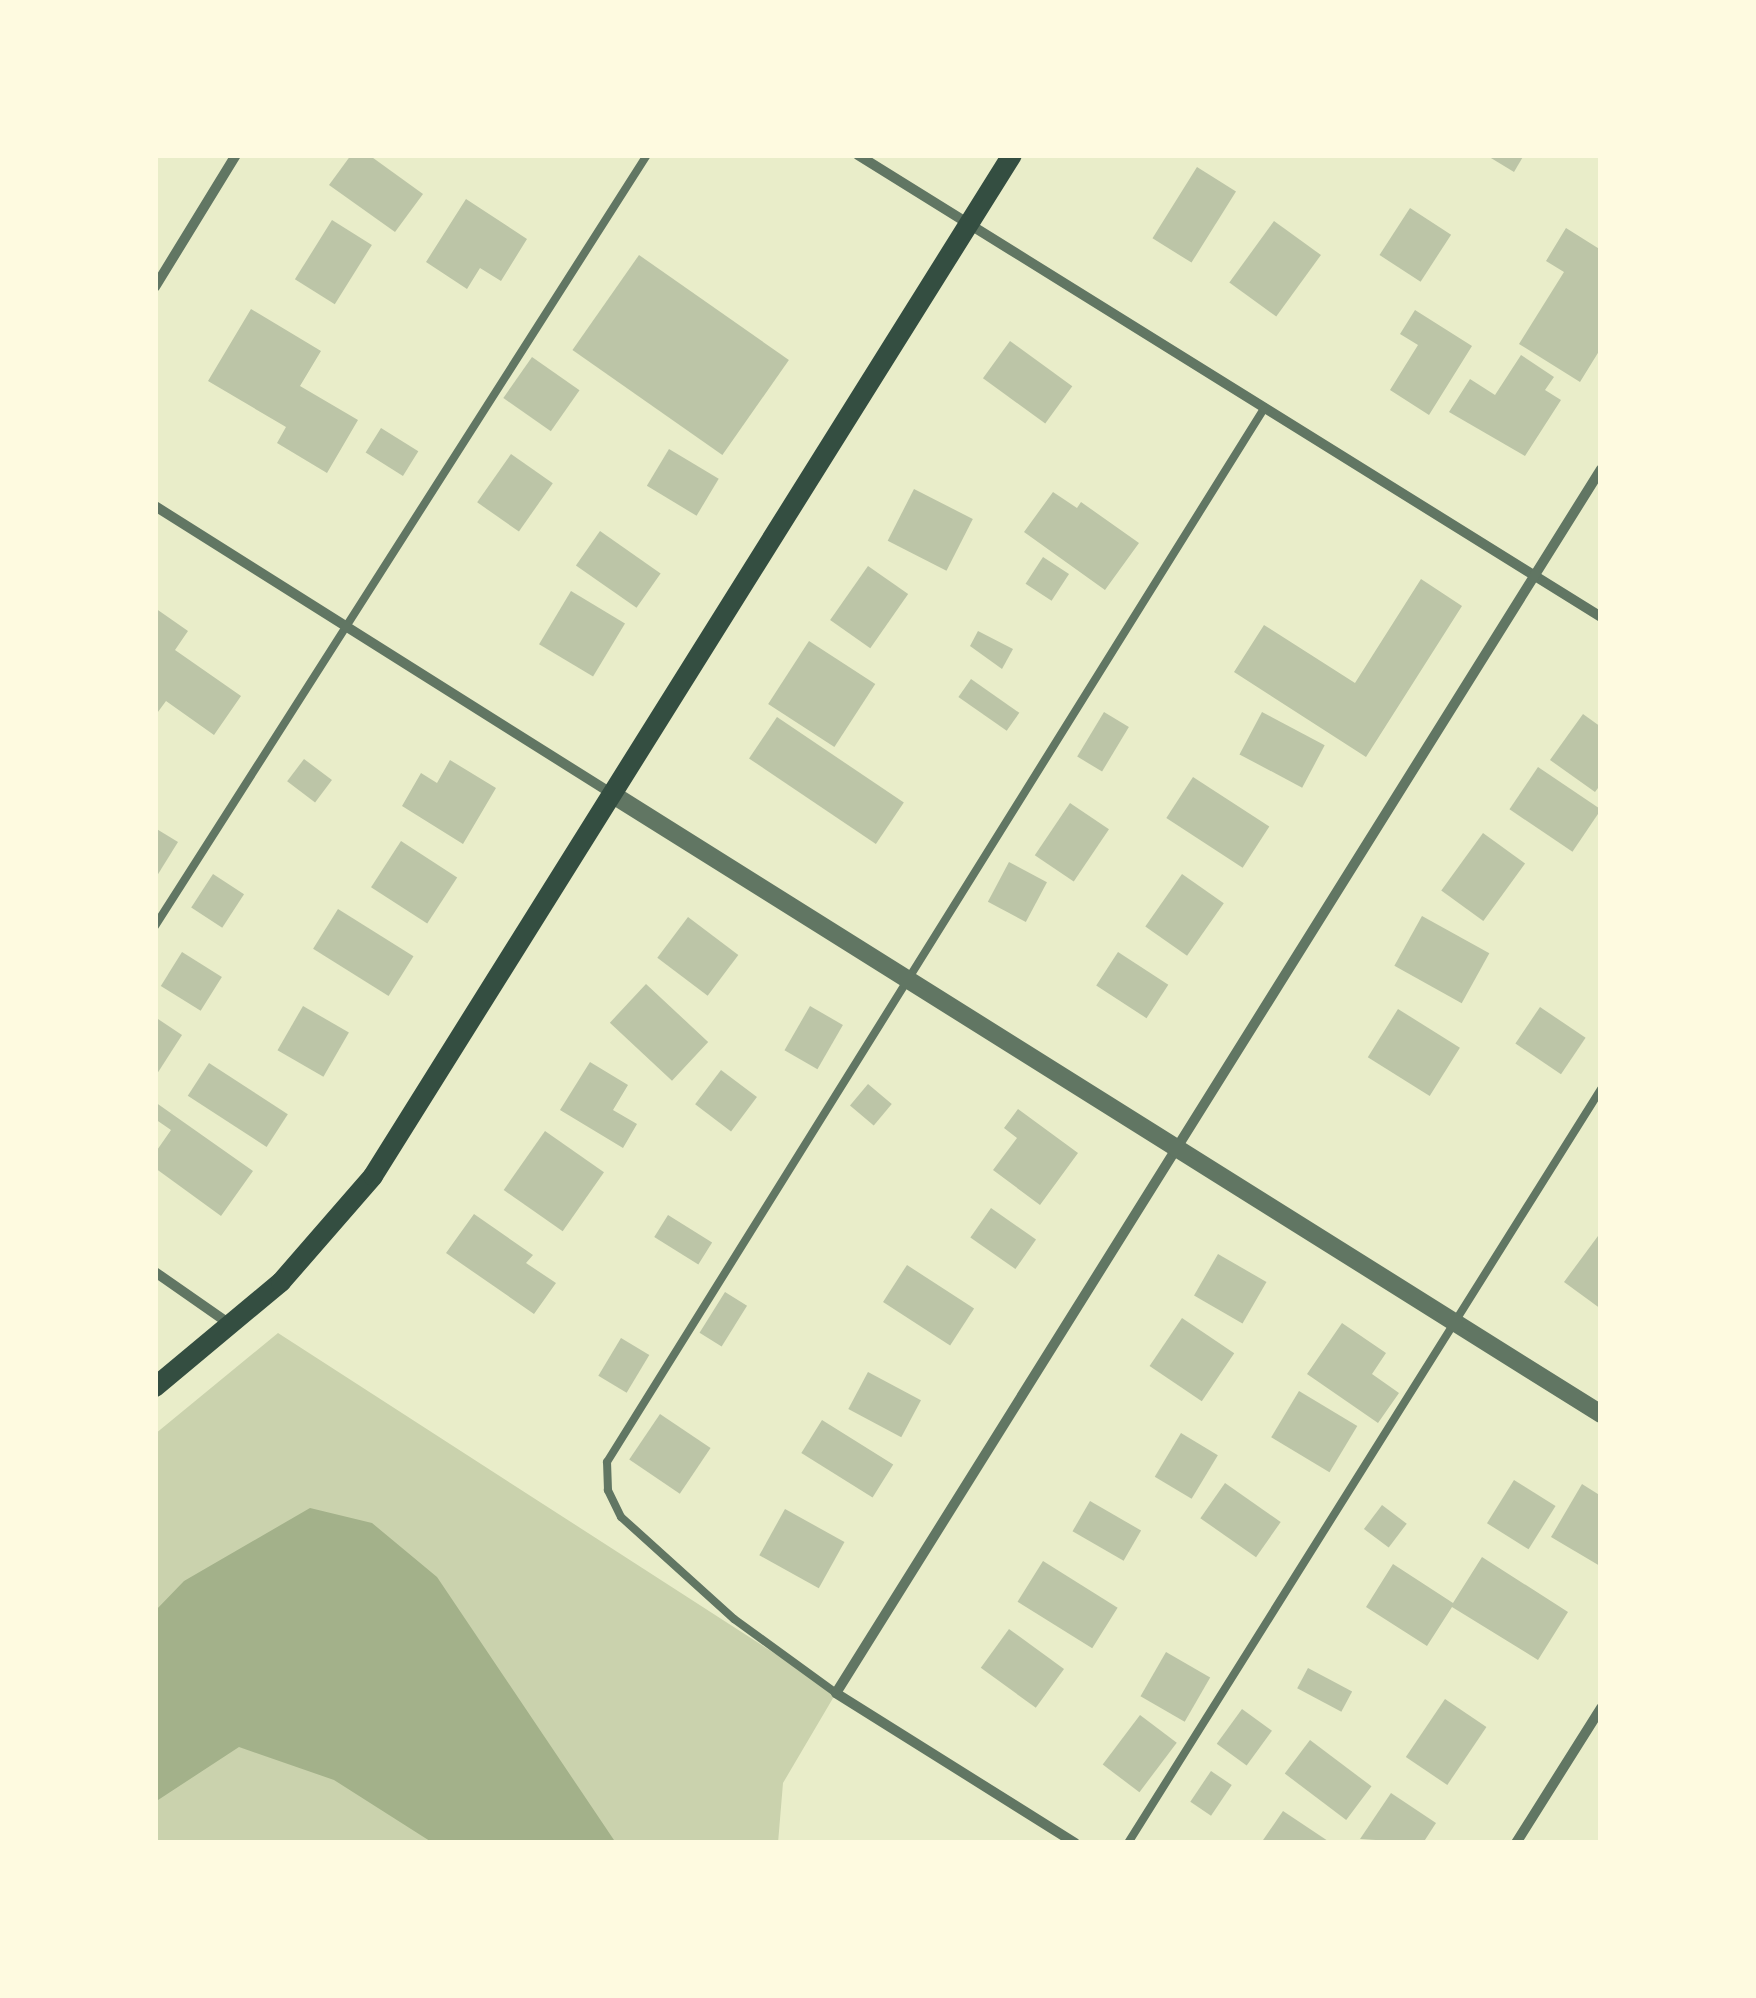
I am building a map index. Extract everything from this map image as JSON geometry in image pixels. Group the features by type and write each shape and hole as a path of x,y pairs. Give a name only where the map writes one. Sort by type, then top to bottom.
{"main road":[{"path":"155,1387 232,1325 330,1231 373,1176 1012,155"}],"street":[{"path":"155,286 236,155"},
{"path":"858,155 972,220 1601,616"},
{"path":"1075,1843 836,1693 1601,469"},
{"path":"155,506 1601,1414"},
{"path":"155,1272 232,1325"},
{"path":"1516,1843 1601,1708"}],"lane":[{"path":"155,926 647,155"},
{"path":"836,1693 734,1620 621,1517 608,1490 608,1462 1265,406"},
{"path":"1128,1843 1601,1089"}],"shaded area":[{"path":"278,1333 836,1693 783,1783 778,1843 155,1843 155,1434"},
{"path":"310,1508 372,1523 437,1577 616,1843 433,1843 334,1780 239,1747 155,1802 155,1611 184,1581"}],"building":[{"path":"351,155 369,155 423,194 395,232 329,185"},
{"path":"1486,155 1524,155 1514,172"},
{"path":"1197,167 1236,191 1191,263 1152,238"},
{"path":"466,199 527,239 501,281 480,268 467,289 426,262"},
{"path":"1410,208 1451,235 1421,282 1380,255"},
{"path":"332,220 372,245 335,304 295,279"},
{"path":"1274,221 1321,255 1276,317 1229,282"},
{"path":"1566,228 1601,250 1601,348 1580,382 1519,344 1564,272 1546,261"},
{"path":"639,255 789,360 722,455 572,350"},
{"path":"251,309 321,351 300,386 358,420 327,473 277,443 286,427 208,381"},
{"path":"1415,310 1472,346 1429,415 1390,390 1418,345 1400,334"},
{"path":"1010,341 1072,386 1045,423 983,378"},
{"path":"1521,355 1554,377 1545,390 1561,400 1525,456 1449,412 1470,379 1495,395"},
{"path":"532,357 580,390 551,431 503,398"},
{"path":"381,428 418,451 403,476 366,453"},
{"path":"669,449 719,479 697,516 647,486"},
{"path":"511,454 553,483 519,532 477,502"},
{"path":"914,489 973,519 946,571 888,541"},
{"path":"1053,492 1077,508 1081,502 1139,543 1105,590 1024,532"},
{"path":"600,531 661,573 637,608 576,565"},
{"path":"1043,557 1069,574 1052,601 1026,584"},
{"path":"868,566 908,594 870,648 830,620"},
{"path":"1421,579 1462,606 1366,757 1234,672 1264,625 1355,683"},
{"path":"571,591 625,623 593,677 539,644"},
{"path":"155,608 188,631 175,650 241,696 214,735 166,701 155,716"},
{"path":"978,631 1013,649 1002,669 970,646"},
{"path":"809,641 875,684 834,747 768,704"},
{"path":"971,679 1019,713 1007,731 958,697"},
{"path":"1104,712 1129,727 1102,772 1077,757"},
{"path":"1262,712 1325,745 1302,788 1239,754"},
{"path":"1583,714 1601,727 1601,784 1595,792 1550,760"},
{"path":"777,717 904,803 876,844 749,758"},
{"path":"304,759 332,780 315,802 287,781"},
{"path":"450,760 496,788 463,844 402,806 421,773 437,783"},
{"path":"1538,767 1601,809 1572,852 1509,809"},
{"path":"1193,777 1269,827 1243,868 1166,818"},
{"path":"1070,803 1109,829 1074,882 1035,855"},
{"path":"155,828 178,842 155,879"},
{"path":"1483,833 1525,864 1483,921 1441,890"},
{"path":"401,841 457,877 427,924 371,887"},
{"path":"1009,862 1047,882 1026,922 988,902"},
{"path":"213,874 244,894 222,928 191,908"},
{"path":"1182,874 1224,903 1187,956 1145,926"},
{"path":"338,909 413,956 389,996 313,949"},
{"path":"1422,916 1489,953 1462,1003 1394,966"},
{"path":"688,917 738,955 708,996 657,958"},
{"path":"182,952 222,977 201,1011 161,986"},
{"path":"1118,952 1168,985 1147,1018 1096,986"},
{"path":"646,984 708,1042 672,1081 610,1023"},
{"path":"303,1006 349,1032 323,1077 278,1050"},
{"path":"810,1006 843,1025 817,1069 784,1050"},
{"path":"1540,1007 1586,1038 1561,1074 1515,1043"},
{"path":"1398,1009 1460,1048 1430,1096 1368,1057"},
{"path":"155,1017 182,1035 155,1077"},
{"path":"590,1062 628,1085 613,1110 637,1124 623,1148 560,1110"},
{"path":"209,1063 288,1114 267,1147 188,1096"},
{"path":"721,1070 757,1097 731,1131 695,1104"},
{"path":"868,1084 892,1104 874,1125 850,1105"},
{"path":"155,1102 253,1171 221,1216 155,1168 155,1153 171,1130 155,1119"},
{"path":"1018,1109 1078,1153 1040,1205 993,1170 1017,1138 1004,1128"},
{"path":"545,1131 604,1172 563,1231 504,1190"},
{"path":"991,1208 1036,1240 1015,1269 970,1237"},
{"path":"474,1214 533,1255 526,1263 556,1283 534,1314 446,1253"},
{"path":"668,1215 712,1243 698,1265 654,1237"},
{"path":"1598,1236 1601,1238 1601,1309 1564,1282"},
{"path":"1218,1254 1266,1282 1242,1324 1194,1296"},
{"path":"907,1265 974,1309 950,1345 883,1302"},
{"path":"725,1292 747,1306 722,1346 700,1333"},
{"path":"1182,1318 1234,1353 1202,1401 1150,1366"},
{"path":"1342,1323 1386,1353 1372,1374 1399,1393 1378,1423 1307,1374"},
{"path":"621,1338 649,1355 627,1393 598,1376"},
{"path":"868,1372 921,1400 901,1437 848,1409"},
{"path":"1299,1391 1357,1426 1329,1472 1271,1437"},
{"path":"660,1414 711,1448 680,1494 629,1460"},
{"path":"822,1420 893,1465 873,1498 801,1453"},
{"path":"1181,1433 1218,1455 1192,1499 1155,1477"},
{"path":"1514,1480 1556,1506 1529,1549 1487,1523"},
{"path":"1225,1483 1281,1522 1256,1557 1200,1518"},
{"path":"1582,1484 1601,1496 1600,1566 1551,1537"},
{"path":"1090,1501 1141,1530 1124,1561 1072,1531"},
{"path":"1382,1505 1407,1524 1389,1548 1364,1529"},
{"path":"785,1509 844,1542 819,1588 759,1555"},
{"path":"1482,1557 1568,1612 1538,1660 1452,1607 1427,1646 1366,1607 1393,1564 1453,1603"},
{"path":"1043,1561 1118,1608 1092,1648 1018,1602"},
{"path":"1009,1629 1064,1669 1036,1708 981,1668"},
{"path":"1166,1652 1210,1678 1185,1722 1140,1696"},
{"path":"1308,1668 1352,1691 1341,1712 1297,1688"},
{"path":"1445,1699 1486,1727 1447,1785 1406,1757"},
{"path":"1242,1709 1272,1731 1247,1766 1217,1744"},
{"path":"1140,1715 1177,1743 1139,1792 1103,1765"},
{"path":"1310,1740 1371,1786 1346,1820 1285,1774"},
{"path":"1211,1771 1232,1785 1211,1816 1190,1802"},
{"path":"1391,1793 1436,1823 1423,1843 1360,1839"},
{"path":"1283,1811 1331,1843 1261,1843"}]}
